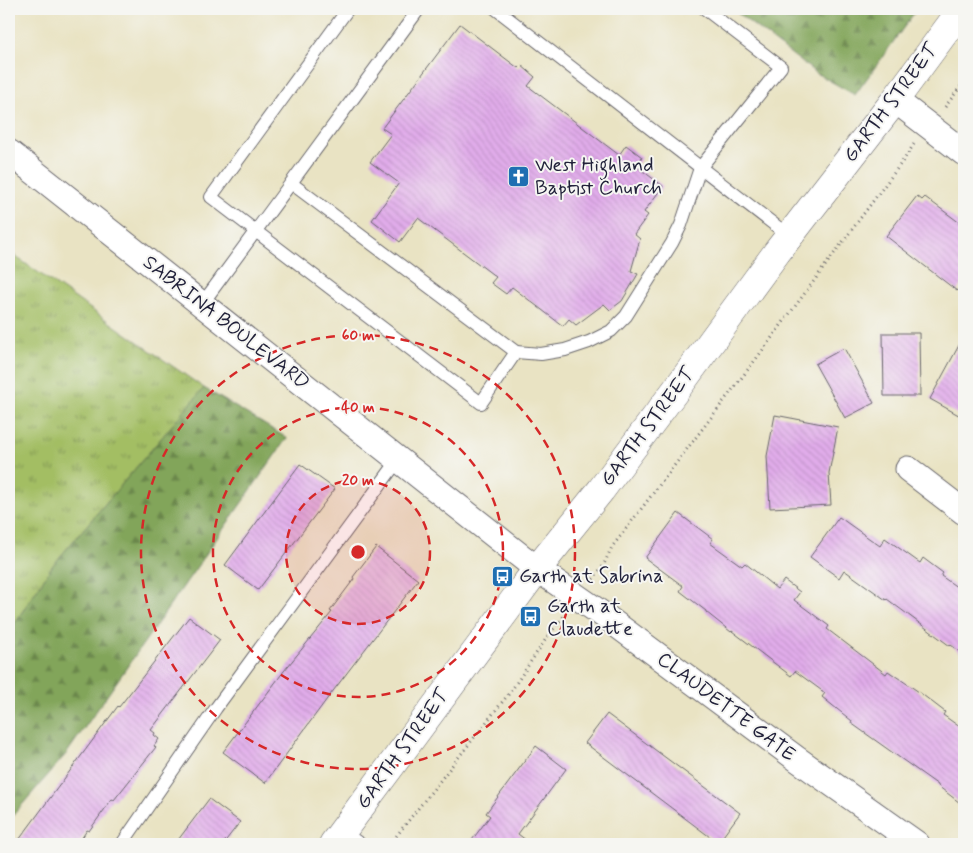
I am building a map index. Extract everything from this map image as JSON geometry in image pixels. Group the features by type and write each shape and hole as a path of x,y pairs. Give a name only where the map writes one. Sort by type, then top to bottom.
{"main road":[{"name":"GARTH STREET","path":"345,840 537,569 601,490 789,236 895,100 962,9"}],"street":[{"path":"895,100 964,153"},
{"name":"SABRINA BOULEVARD","path":"9,152 537,569"},
{"path":"908,469 964,512"},
{"name":"CLAUDETTE GATE","path":"537,569 916,844"}],"lane":[{"path":"348,9 211,197 481,403 516,352"},
{"path":"202,304 419,9"},
{"path":"496,9 789,236"},
{"path":"291,183 516,352 541,354 565,350 589,342 611,330 626,316 672,243 681,225 700,168 781,66 705,9"},
{"path":"122,844 216,708 399,459"}],"path":[{"path":"390,844 511,691 548,636 604,566 612,547 759,355 899,166 926,124 948,104 964,82"}],"green space":[{"path":"732,9 917,9 855,95 816,73"},
{"path":"9,252 204,388 53,565 9,632"},
{"path":"204,388 287,438 67,753 9,820 9,632 53,565"}],"building":[{"name":"West Highland Baptist Church","path":"460,24 518,68 521,65 535,77 528,86 619,155 626,145 642,157 636,166 663,186 644,212 648,215 634,234 640,239 631,271 638,274 622,301 610,310 604,304 576,325 569,319 563,326 512,287 506,294 491,283 496,277 418,218 400,242 372,220 399,183 370,162 391,134 382,128"},
{"path":"917,196 922,200 925,197 964,226 964,281 957,291 886,236"},
{"path":"883,333 919,333 920,396 884,396"},
{"path":"964,336 964,418 930,399"},
{"path":"844,348 874,403 845,418 815,364"},
{"path":"775,415 838,427 829,473 831,505 770,508 767,456"},
{"path":"300,464 335,489 258,590 225,565"},
{"path":"678,513 713,539 710,543 742,566 745,563 777,589 784,580 800,592 794,600 829,626 827,629 886,674 888,671 919,692 945,712 943,715 964,730 964,806 938,785 851,723 852,721 822,697 825,693 795,671 791,676 731,632 680,591 683,586 645,558"},
{"path":"839,517 880,546 885,538 920,563 923,558 943,573 941,576 964,592 964,655 844,570 839,578 810,557"},
{"path":"376,547 418,580 265,783 223,752 284,671 332,612 330,611"},
{"path":"189,617 220,640 151,730 159,739 154,746 156,747 114,800 112,799 89,831 87,830 78,844 16,844 118,706"},
{"path":"607,714 740,813 718,843 585,743"},
{"path":"536,746 566,769 518,834 531,844 469,844 490,816 486,813"},
{"path":"209,799 240,822 223,844 175,844"}],"place":[{"name":"West Highland Baptist Church","path":"519,176"},
{"name":"Garth at Sabrina","path":"503,576"},
{"name":"Garth at Claudette","path":"531,617"}]}
